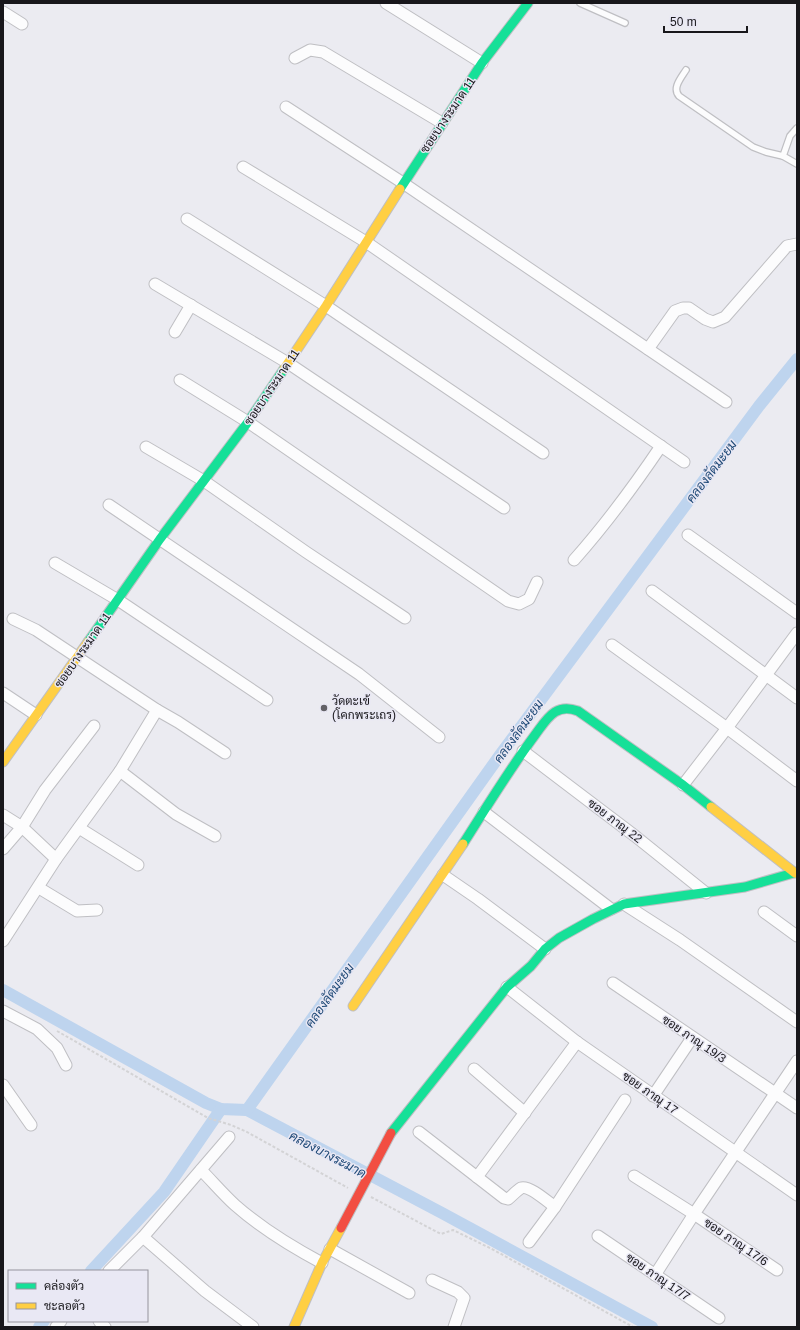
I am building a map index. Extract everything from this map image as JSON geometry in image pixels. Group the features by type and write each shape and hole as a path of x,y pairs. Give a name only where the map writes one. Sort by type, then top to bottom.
{"street":[{"path":"386,3 482,64"},
{"name":"ซอยบางระมาด 11","path":"3,762 78,658 160,539 248,422 326,306 442,123 482,64 528,3"},
{"path":"3,12 22,24"},
{"path":"295,58 310,50 323,52 442,123"},
{"path":"286,107 403,183 726,402"},
{"path":"243,167 366,242 684,462"},
{"path":"187,219 326,306 543,453"},
{"path":"648,349 675,311 683,308 689,308 705,319 713,322 725,317 788,246 797,244"},
{"path":"155,284 288,363 504,508"},
{"path":"175,332 191,305"},
{"path":"180,380 248,422 508,601 518,604 529,599 537,582"},
{"path":"574,560 602,529 661,446"},
{"path":"146,447 204,481 306,552 405,618"},
{"path":"108,504 359,674 439,737"},
{"path":"688,535 797,613"},
{"path":"55,563 118,600 267,700"},
{"path":"652,591 797,698"},
{"path":"13,618 36,630 225,753"},
{"path":"683,785 797,633"},
{"path":"612,646 727,728 797,781"},
{"path":"3,693 36,715"},
{"path":"353,1006 443,874 523,751 550,716 556,711 564,708 571,708 578,711 683,785 796,873"},
{"path":"3,941 39,888 56,859 120,771 157,710"},
{"path":"3,849 22,828 45,790 94,726"},
{"name":"ซอย ภาณุ 22","path":"523,751 635,836 706,893"},
{"path":"120,771 176,814 215,836"},
{"path":"484,812 611,909"},
{"path":"3,814 22,828 56,859"},
{"path":"79,828 138,865"},
{"path":"298,1326 322,1263 390,1132 507,987 531,966 545,949 564,935 611,909 624,904 744,888 796,873"},
{"path":"443,874 545,949"},
{"path":"39,888 77,911 97,910"},
{"path":"624,904 680,940 797,1022"},
{"path":"764,912 797,936"},
{"name":"ซอย ภาณุ 19/3","path":"613,983 797,1108"},
{"name":"ซอย ภาณุ 17","path":"507,987 577,1042 797,1195"},
{"path":"3,1011 37,1029 57,1048 66,1065"},
{"path":"653,1096 692,1038"},
{"path":"477,1178 524,1112 577,1042"},
{"path":"656,1275 694,1214 797,1061"},
{"path":"474,1069 524,1112"},
{"path":"3,1084 31,1125"},
{"path":"529,1242 555,1207 625,1100"},
{"path":"420,1132 504,1198 508,1199 520,1189 525,1187 555,1207"},
{"path":"110,1270 143,1237 229,1137"},
{"path":"201,1170 235,1205 261,1225 297,1250 322,1263"},
{"name":"ซอย ภาณุ 17/6","path":"634,1176 778,1270"},
{"name":"ซอย ภาณุ 17/7","path":"598,1236 718,1318"},
{"path":"143,1237 205,1291 252,1327"},
{"path":"330,1248 410,1293"},
{"path":"432,1280 458,1292 464,1298 454,1327"}],"lane":[{"path":"580,3 626,24"},
{"path":"686,70 676,88 676,92 679,96 753,147 783,156 797,164"},
{"path":"783,156 790,136 797,128"}],"path":[{"path":"56,1031 208,1118 247,1132 354,1191"},
{"path":"368,1196 441,1234 453,1230 492,1249 633,1327"}],"waterway":[{"name":"คลองลัดมะยม","path":"247,1110 500,755 759,406 797,359"},
{"name":"คลองบางระมาด","path":"3,990 206,1103 221,1109 247,1110 442,1213 652,1327"},
{"path":"92,1270 164,1192 221,1109"},
{"path":"39,1327 43,1322"}],"traffic: fast":[{"path":"400,189 482,63 528,3"},
{"path":"88,642 160,539 248,422 284,369"},
{"path":"463,844 525,748 547,719 558,710 564,709 578,711 683,785 711,807"},
{"path":"391,1133 507,987 531,966 545,949 559,938 624,904 745,887 797,872"}],"traffic: slow":[{"path":"284,369 400,189"},
{"path":"3,762 88,642"},
{"path":"711,807 795,873"},
{"path":"353,1006 463,844"},
{"path":"294,1327 322,1263 341,1228"}],"traffic: jam":[{"path":"341,1228 391,1133"}],"place":[{"name":"วัดตะเข้ (โคกพระเถร)","path":"324,708"}]}
